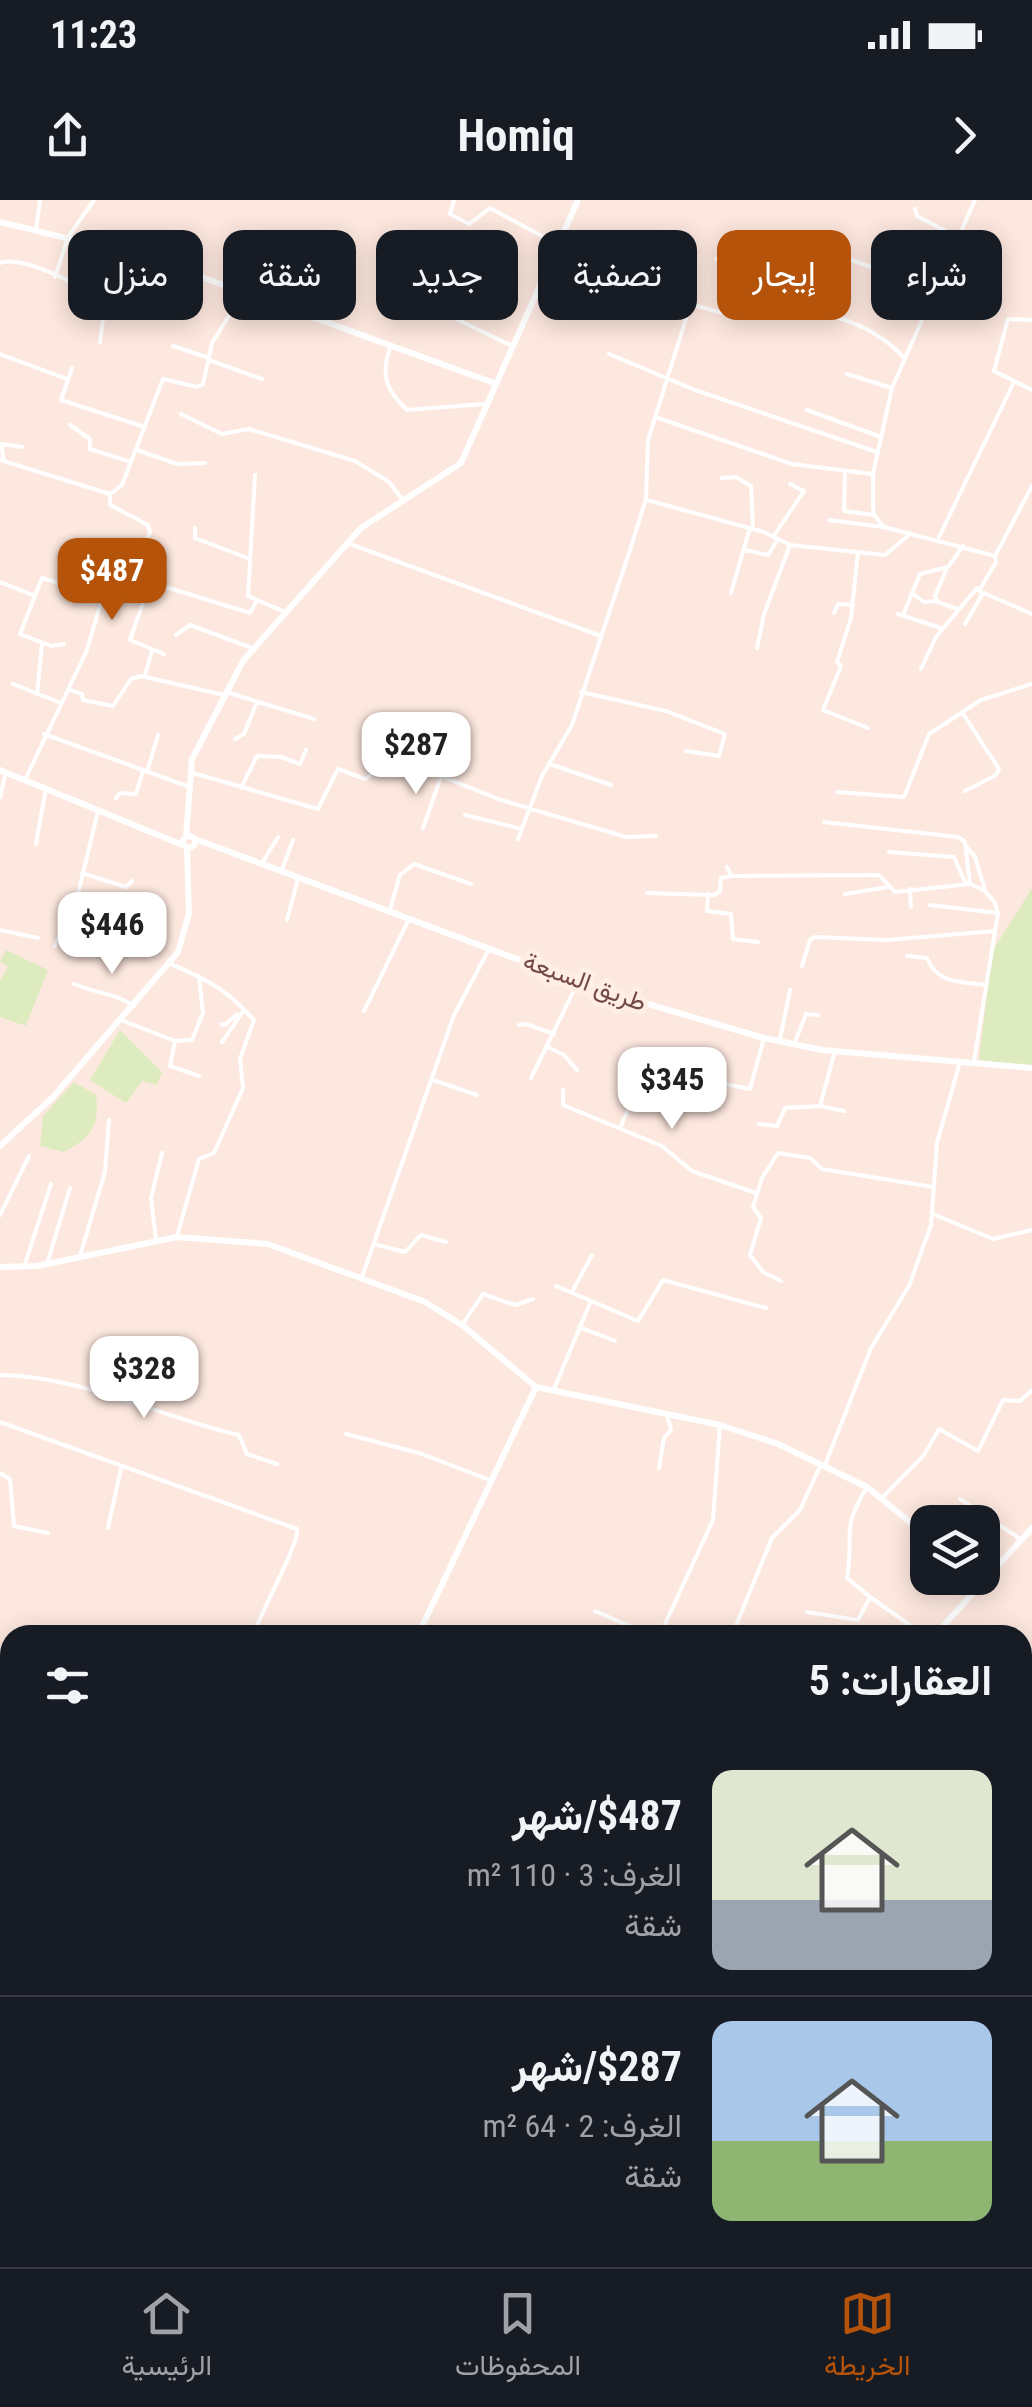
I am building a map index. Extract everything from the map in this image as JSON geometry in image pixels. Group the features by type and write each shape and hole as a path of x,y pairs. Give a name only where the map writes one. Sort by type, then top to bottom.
{"street":[{"path":"36,230 40,200"},
{"path":"73,230 94,200"},
{"path":"454,200 450,214 469,224 490,208 494,200"},
{"path":"565,230 578,200"},
{"path":"964,230 974,200"},
{"path":"490,208 538,234"},
{"path":"915,209 916,216 943,230"},
{"path":"0,222 68,237 56,277"},
{"path":"0,263 8,260 83,290 103,319 100,342"},
{"path":"0,1146 37,1114 171,964 186,930 188,771 252,648 361,528 461,463 538,290"},
{"path":"1032,320 1008,318 994,371 1013,384 1032,390"},
{"path":"22,447 1,444 2,461 110,494 118,490 137,450 162,378 200,386 212,342 226,320"},
{"path":"316,320 494,383"},
{"path":"458,320 512,346"},
{"path":"518,839 530,806 568,733 646,499 646,449 686,320"},
{"path":"847,320 904,358"},
{"path":"884,528 874,515 877,452 892,388 921,320"},
{"path":"174,346 262,378"},
{"path":"390,348 385,362 386,385 391,397 407,410 485,404"},
{"path":"0,354 67,379"},
{"path":"609,354 668,379 877,452"},
{"path":"72,368 61,400 145,428"},
{"path":"847,374 892,388"},
{"path":"938,538 1013,384"},
{"path":"807,410 881,437"},
{"path":"181,414 222,434 249,430 355,461 389,482 403,500"},
{"path":"655,417 792,464 874,474"},
{"path":"70,425 90,439 90,450 132,462"},
{"path":"137,450 177,464 205,463"},
{"path":"845,472 842,506 851,522"},
{"path":"254,476 248,596 285,612"},
{"path":"722,478 740,478 752,486 749,509 756,515 731,593"},
{"path":"744,550 768,555 804,491 790,484"},
{"path":"965,624 996,562 995,556 1031,490"},
{"path":"25,780 88,650 110,567 118,552 139,554 150,530 110,505 110,494"},
{"path":"646,499 790,545 884,555 910,534"},
{"path":"847,514 874,515"},
{"path":"829,520 938,538 995,556"},
{"path":"195,528 195,538 251,560"},
{"path":"347,543 601,636"},
{"path":"758,648 764,614 790,545"},
{"path":"937,600 936,591 963,546"},
{"path":"858,552 853,605 837,662 841,666 823,710 868,728"},
{"path":"110,567 250,613 256,602"},
{"path":"943,629 900,614 914,594 920,574 948,567"},
{"path":"64,644 42,643 20,634 33,595 45,576 100,596"},
{"path":"143,580 146,594 130,638 164,654"},
{"path":"0,582 33,595"},
{"path":"922,669 943,629 971,590 1032,614"},
{"path":"914,594 924,602 937,600 956,610"},
{"path":"834,614 838,604 853,605"},
{"path":"176,636 190,626 252,648"},
{"path":"37,694 42,643"},
{"path":"144,676 152,651"},
{"path":"70,690 82,694 83,700 112,706 123,698 131,679 144,676 314,719"},
{"path":"13,684 61,703"},
{"path":"837,792 904,797 915,776 922,744 962,712 994,695 1032,684"},
{"path":"581,692 666,711 724,734 719,756 686,752"},
{"path":"235,739 244,734 257,702"},
{"path":"962,712 999,769 996,775 966,790"},
{"path":"44,734 186,786"},
{"path":"116,798 120,792 136,794 158,734"},
{"path":"241,788 258,756 282,757 300,764 306,750"},
{"path":"398,750 441,777 634,839 656,836"},
{"path":"550,764 610,785"},
{"path":"188,771 319,809 338,769 365,779 380,768"},
{"path":"0,796 3,771 171,840 190,842"},
{"path":"423,828 441,777"},
{"path":"36,844 46,788"},
{"path":"56,946 72,912 98,812"},
{"path":"465,815 522,830"},
{"path":"824,822 952,834 975,857 998,913 974,1061"},
{"path":"261,865 278,838"},
{"path":"281,872 293,840"},
{"name":"طريق السبعة","path":"190,842 410,917 578,982 793,1046 1032,1068"},
{"path":"965,845 968,884"},
{"path":"890,852 954,856 968,884"},
{"path":"390,910 400,875 414,864 471,884"},
{"path":"727,868 731,876"},
{"path":"82,873 126,886 132,881"},
{"path":"647,893 719,894 722,878 731,876 879,874 896,892 968,884 986,890"},
{"path":"286,920 298,879"},
{"path":"845,894 888,887"},
{"path":"910,889 912,907"},
{"path":"708,894 707,911 731,914 732,940 758,942"},
{"path":"930,905 998,913"},
{"path":"364,1011 410,917"},
{"path":"0,930 38,938"},
{"path":"802,966 810,940 816,937 887,940 995,931"},
{"path":"362,1277 454,1015 490,946"},
{"path":"906,956 926,958 932,973 944,979 984,986"},
{"path":"171,964 226,992 254,1020 240,1059 243,1088 214,1153 199,1159 177,1237"},
{"path":"121,1020 174,1041 192,1040 200,1028 203,998 199,976"},
{"path":"532,1078 578,982"},
{"path":"74,984 101,995 116,994 134,1006"},
{"path":"780,1042 790,990"},
{"path":"221,1024 226,1026 244,1010"},
{"path":"222,1042 237,1014"},
{"path":"793,1046 806,1014 818,1015"},
{"path":"519,1026 526,1024 554,1034"},
{"path":"691,1093 719,1083 748,1090 764,1038"},
{"path":"174,1041 169,1065 199,1076"},
{"path":"548,1047 564,1055 577,1070"},
{"path":"820,1106 836,1052"},
{"path":"736,1625 772,1538 800,1510 823,1465 871,1348 909,1286 933,1214 937,1143 961,1060"},
{"path":"434,1080 477,1095"},
{"path":"621,1126 639,1085"},
{"path":"563,1090 562,1104 667,1148 692,1171 756,1193"},
{"path":"758,1124 777,1126 785,1108 820,1106 844,1111"},
{"path":"80,1256 104,1172 108,1120"},
{"path":"782,1280 763,1272 750,1254 762,1218 754,1206 756,1193 782,1152 810,1158 822,1169 933,1187"},
{"path":"156,1240 151,1198 162,1153"},
{"path":"0,1215 29,1156"},
{"path":"24,1267 50,1184"},
{"path":"46,1264 70,1188"},
{"path":"933,1214 992,1239 1032,1230"},
{"path":"374,1244 405,1252 421,1235 446,1242"},
{"path":"0,1267 46,1264 177,1237 256,1241 425,1302 462,1325 536,1387 753,1434 866,1487 910,1522"},
{"path":"572,1292 592,1255"},
{"path":"556,1286 638,1321 663,1280 766,1308"},
{"path":"462,1325 483,1294 515,1304 532,1298"},
{"path":"552,1393 590,1303"},
{"path":"580,1326 615,1340"},
{"path":"0,1375 152,1406 202,1427 238,1435 248,1454 277,1464"},
{"path":"423,1625 536,1387"},
{"path":"882,1498 924,1455 939,1430 978,1450 1004,1400 1020,1401 1032,1390"},
{"path":"659,1468 664,1438 671,1430 668,1415"},
{"path":"0,1422 297,1528 298,1538 273,1582 258,1625"},
{"path":"665,1625 713,1520 720,1425"},
{"path":"346,1434 447,1462 494,1482"},
{"path":"108,1528 121,1468"},
{"path":"0,1474 10,1479 14,1526 48,1533"},
{"path":"866,1487 846,1526 851,1561 847,1578 910,1625"},
{"path":"960,1499 1022,1540"},
{"path":"1000,1560 1032,1528"},
{"path":"943,1625 968,1595"},
{"path":"807,1612 858,1620 870,1597"},
{"path":"595,1611 627,1625"}],"green space":[{"path":"1032,888 1032,1067 979,1060 992,952"},
{"path":"6,950 48,970 26,1026 0,1017 0,980 8,967 0,962"},
{"path":"120,1030 162,1072 157,1085 142,1081 126,1103 90,1080"},
{"path":"74,1082 96,1095 92,1130 64,1152 40,1146 43,1116"}]}
